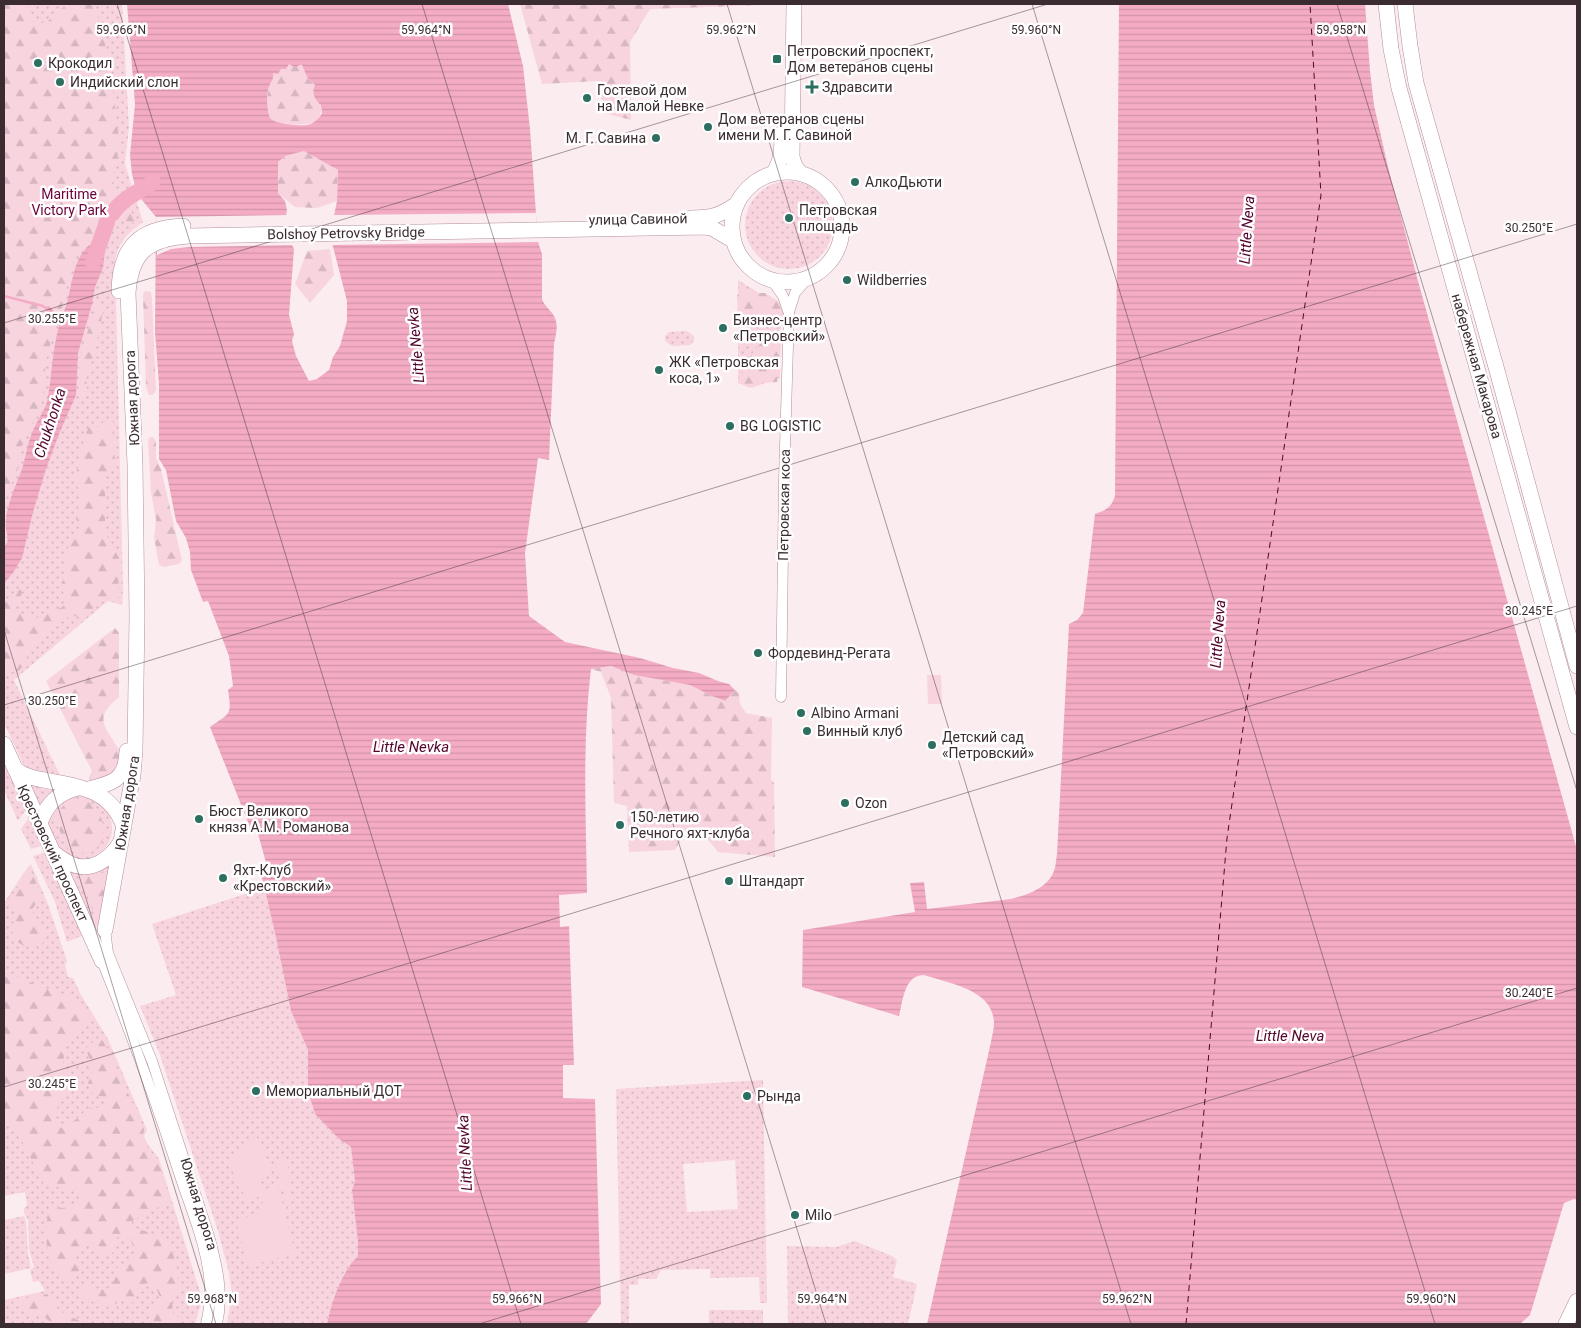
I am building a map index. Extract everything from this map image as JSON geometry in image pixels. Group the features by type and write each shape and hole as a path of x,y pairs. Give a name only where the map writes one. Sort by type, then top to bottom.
{"street":[{"path":"773,174 782,156 786,4"},
{"path":"794,4 792,157 795,166 801,174"},
{"name":"набережная Макарова","path":"1386,4 1391,48 1399,88 1577,728"},
{"name":"набережная Макарова","path":"1405,4 1416,83 1498,374 1577,666"},
{"path":"787,172 801,174 817,181 829,192 837,206 841,223 840,240 833,255 823,268 809,277 790,281 770,279 760,275 747,265 739,253 734,240 732,222 737,204 751,185 764,177 787,172"},
{"name":"улица Савиной","path":"537,226 712,217 722,214 737,204"},
{"name":"улица Савиной","path":"537,226 705,227 712,228 734,240"},
{"name":"Bolshoy Petrovsky Bridge","path":"156,235 188,236 537,226"},
{"name":"Южная дорога","path":"84,788 114,782 122,774 126,757 128,614 126,465 119,279 121,266 126,254 132,246 149,233 156,235 134,264 129,279 128,293 135,465 137,615 134,775 105,930 108,952 152,1061 216,1260 220,1289 217,1324"},
{"name":"Петровская коса","path":"781,697 788,312 794,294 809,277"},
{"name":"Петровская коса","path":"770,279 783,296 788,312"},
{"name":"Крестовский проспект","path":"4,744 102,961"},
{"path":"15,769 26,776 84,788 106,799 120,816 123,834 114,853 100,863 92,866 72,865 53,853"},
{"path":"40,823 44,810 52,800 68,790 84,788"},
{"name":"Южная дорога","path":"102,961 136,1045 204,1250 210,1289 210,1304 206,1324"},
{"path":"1566,1324 1577,1301"}],"green space":[{"name":"Maritime Victory Park","path":"4,4 122,4 129,127 125,164 143,222 121,243 115,261 122,605 108,601 14,680 61,777 27,772 4,723"},
{"path":"4,4 28,6 34,24 47,22 67,4 98,4 95,6 108,56 120,145 113,174 114,196 126,205 136,218 131,225 105,206 94,236 85,243 74,260 60,314 49,305 45,305 46,314 55,326 46,361 42,403 22,446 19,466 4,503"},
{"path":"520,4 766,5 650,9 630,42 631,120 604,113 598,81 542,84"},
{"path":"289,64 302,65 307,77 315,85 315,99 321,105 321,112 317,120 308,124 279,123 272,121 268,114 268,92 273,72"},
{"path":"304,151 338,170 337,201 317,208 295,207 278,193 278,162 285,156"},
{"path":"789,181 806,184 820,194 830,208 833,225 830,242 820,256 806,266 789,269 772,266 758,256 748,242 745,225 748,208 758,194 772,184"},
{"path":"330,249 334,275 310,303 295,284 307,251"},
{"path":"738,280 769,299 781,314 780,378 751,388 738,383"},
{"path":"747,289 756,293 765,293 783,304 785,309 783,322 778,327 768,323 758,322 751,324 744,321 738,326 737,296 740,290"},
{"path":"147,291 151,292 152,298 156,390 153,395 149,395 146,387 143,295"},
{"path":"97,303 103,311 96,346 86,379 87,387 84,396 81,397 78,391 82,349"},
{"path":"687,331 694,336 694,341 690,345 672,346 665,341 665,336 669,332"},
{"path":"774,333 781,341 777,382 738,383 751,355 761,343"},
{"path":"105,421 113,422 115,463 105,475 105,533 119,558 118,602 107,598 85,615 68,617 28,649 26,664 18,671 4,674 4,602 18,589 23,590 14,609 24,615 35,618 45,616 55,609 61,608 66,603 62,587 69,542 79,535 80,522 76,520 81,495 77,479 78,462 88,428 98,427"},
{"path":"150,437 153,437 156,442 156,458 161,469 182,560 179,564 164,567 159,565 154,537 156,520 151,493 148,440"},
{"path":"115,628 119,633 119,697 105,712 104,721 108,733 120,753 120,759 117,773 93,784 89,778 92,771 46,681"},
{"path":"611,666 634,675 690,685 724,701 735,690 739,693 740,704 746,713 772,718 771,779 774,783 775,857 718,852 698,827 684,833 675,850 629,852 627,806 614,803 611,698 601,672 591,669"},
{"path":"927,675 941,675 942,704 928,704"},
{"path":"7,767 27,808 18,821 4,790 4,769"},
{"path":"24,779 66,789 39,811"},
{"path":"76,791 103,805 108,813 112,831 106,847 100,853 82,859 56,853 44,823 46,813"},
{"path":"77,799 91,804 99,812 104,838 95,850 82,853 76,853 66,847 54,816 65,804"},
{"path":"31,815 44,845 31,849 21,829"},
{"path":"44,853 50,856 84,935 67,942 55,902 33,856"},
{"path":"111,863 103,925 90,928 65,868"},
{"path":"31,864 48,904 67,961 65,965 68,977 73,978 81,995 108,1039 147,1130 144,1136 159,1159 201,1295 201,1304 195,1324 4,1324 4,1300 45,1291 39,1281 33,1282 30,1270 34,1267 29,1249 28,1219 24,1213 24,1208 27,1205 25,1192 4,1196 4,903"},
{"path":"30,869 42,896 32,909 35,921 45,933 42,945 26,947 12,939 15,909 8,904"},
{"path":"108,870 100,921 95,917 78,875 97,874"},
{"path":"264,888 291,1011 308,1050 308,1091 315,1114 339,1139 351,1147 355,1181 352,1190 358,1256 342,1279 331,1307 327,1324 227,1324 232,1293 218,1231 159,1052 140,1006 176,995 152,924"},
{"path":"4,968 13,975 78,1000 91,1021 65,1046 63,1065 68,1087 52,1119 63,1129 87,1109 104,1107 104,1097 93,1095 88,1083 92,1073 92,1066 85,1049 100,1037 110,1053 144,1129 145,1144 159,1163 167,1187 170,1201 132,1221 132,1227 169,1239 177,1268 180,1292 172,1301 173,1313 180,1319 179,1324 152,1324 150,1308 160,1297 155,1286 147,1283 137,1289 135,1303 122,1301 108,1307 88,1302 77,1292 84,1285 98,1289 111,1286 117,1268 136,1255 131,1240 120,1236 116,1238 116,1251 103,1257 92,1243 75,1250 73,1257 80,1270 70,1282 61,1275 49,1257 46,1240 49,1206 63,1208 82,1202 82,1195 76,1189 66,1191 59,1187 45,1186 13,1124 4,1125"},
{"path":"763,1080 767,1303 760,1303 759,1277 710,1278 710,1269 661,1270 656,1279 638,1279 638,1285 629,1285 629,1324 621,1324 616,1089","holes":["735,1160 738,1209 687,1212 683,1164"]},
{"path":"256,1135 272,1172 260,1182 265,1190 277,1182 295,1253 249,1266 236,1222 257,1211 263,1199 259,1196 249,1203 234,1176 230,1160 233,1155"},
{"path":"282,1161 286,1162 288,1167 291,1218 276,1165"},
{"path":"24,1216 31,1268 4,1274 4,1220"},
{"path":"855,1241 892,1256 897,1260 893,1277 917,1284 908,1324 788,1324 787,1246 836,1247"},
{"path":"47,1294 64,1314 87,1324 53,1324 42,1315 30,1314 12,1301"},
{"path":"709,1310 763,1310 763,1324 709,1324"}],"water":[{"name":"Little Nevka","path":"127,4 508,4 523,66 530,129 538,242 542,254 542,299 556,319 557,326 554,344 549,460 538,458 525,553 529,616 565,642 699,673 729,684 735,690 725,701 690,685 634,675 611,666 591,669 586,725 587,893 559,895 560,927 569,926 574,1065 563,1065 563,1098 595,1099 601,1304 586,1324 327,1324 331,1307 342,1279 358,1256 352,1190 355,1181 351,1147 339,1139 315,1114 308,1091 308,1050 291,1011 261,874 268,870 257,830 252,832 210,727 228,713 230,705 228,690 233,686 229,656 208,601 203,602 191,570 190,552 186,538 176,521 166,470 159,459 159,384 155,332 156,217 137,194 132,174 130,155 135,104","holes":["289,64 296,68 302,65 307,77 315,85 315,99 321,105 322,113 320,117 307,125 282,123 272,120 269,115 267,93 273,79 273,73 278,74 281,69 286,69","304,151 338,170 337,201 330,235 347,301 347,321 340,346 333,357 329,370 317,379 309,381 296,356 292,341 294,334 289,315 294,249 284,229 287,210 285,201 278,193 278,162 285,156"]},
{"name":"Little Neva","path":"1119,4 1365,4 1374,105 1388,167 1577,850 1577,1200 1574,1199 1564,1203 1530,1315 1520,1324 927,1324 991,1042 994,1023 992,1012 986,1002 978,995 957,985 924,975 917,976 908,984 903,996 899,1016 802,987 803,930 915,912 910,883 924,882 927,909 1011,899 1030,893 1042,886 1051,877 1055,869 1069,624 1077,620 1083,613 1095,514 1108,508 1115,496"},
{"path":"96,241 100,242 105,250 103,268 95,287 78,353 76,395 46,469 22,558 4,584 4,547 8,537 6,529 7,512 22,469 30,438 47,402 59,326 47,313 46,308 49,306 59,317 62,316 66,307 73,275 81,255 87,247"}],"pier":[{"path":"536,213 538,242 330,245 328,235 332,215"},
{"path":"289,215 286,229 295,245 189,247 171,249 157,255 156,217"}],"waterway":[{"name":"Chukhonka","path":"112,214 125,200 153,182"},
{"name":"Chukhonka","path":"93,262 107,222"},
{"path":"4,296 43,306 47,309"}],"ferry route":[{"path":"1186,1324 1227,838 1321,195 1310,4"}],"place":[{"name":"Петровский проспект, Дом ветеранов сцены","path":"777,59"},
{"name":"Крокодил","path":"38,63"},
{"name":"Индийский слон","path":"60,82"},
{"name":"Здравсити","path":"812,87"},
{"name":"Гостевой дом на Малой Невке","path":"587,98"},
{"name":"Дом ветеранов сцены имени М. Г. Савиной","path":"708,127"},
{"name":"М. Г. Савина","path":"656,138"},
{"name":"АлкоДьюти","path":"855,182"},
{"name":"Петровская площадь","path":"789,218"},
{"name":"Wildberries","path":"847,280"},
{"name":"Бизнес-центр «Петровский»","path":"723,328"},
{"name":"ЖК «Петровская коса, 1»","path":"659,370"},
{"name":"BG LOGISTIC","path":"730,426"},
{"name":"Фордевинд-Регата","path":"758,653"},
{"name":"Albino Armani","path":"801,713"},
{"name":"Винный клуб","path":"807,731"},
{"name":"Детский сад «Петровский»","path":"932,745"},
{"name":"Ozon","path":"845,803"},
{"name":"Бюст Великого князя А.М. Романова","path":"199,819"},
{"name":"150-летию Речного яхт-клуба","path":"620,825"},
{"name":"Яхт-Клуб «Крестовский»","path":"223,878"},
{"name":"Штандарт","path":"729,881"},
{"name":"Мемориальный ДОТ","path":"256,1091"},
{"name":"Рында","path":"747,1096"},
{"name":"Milo","path":"795,1215"}]}
